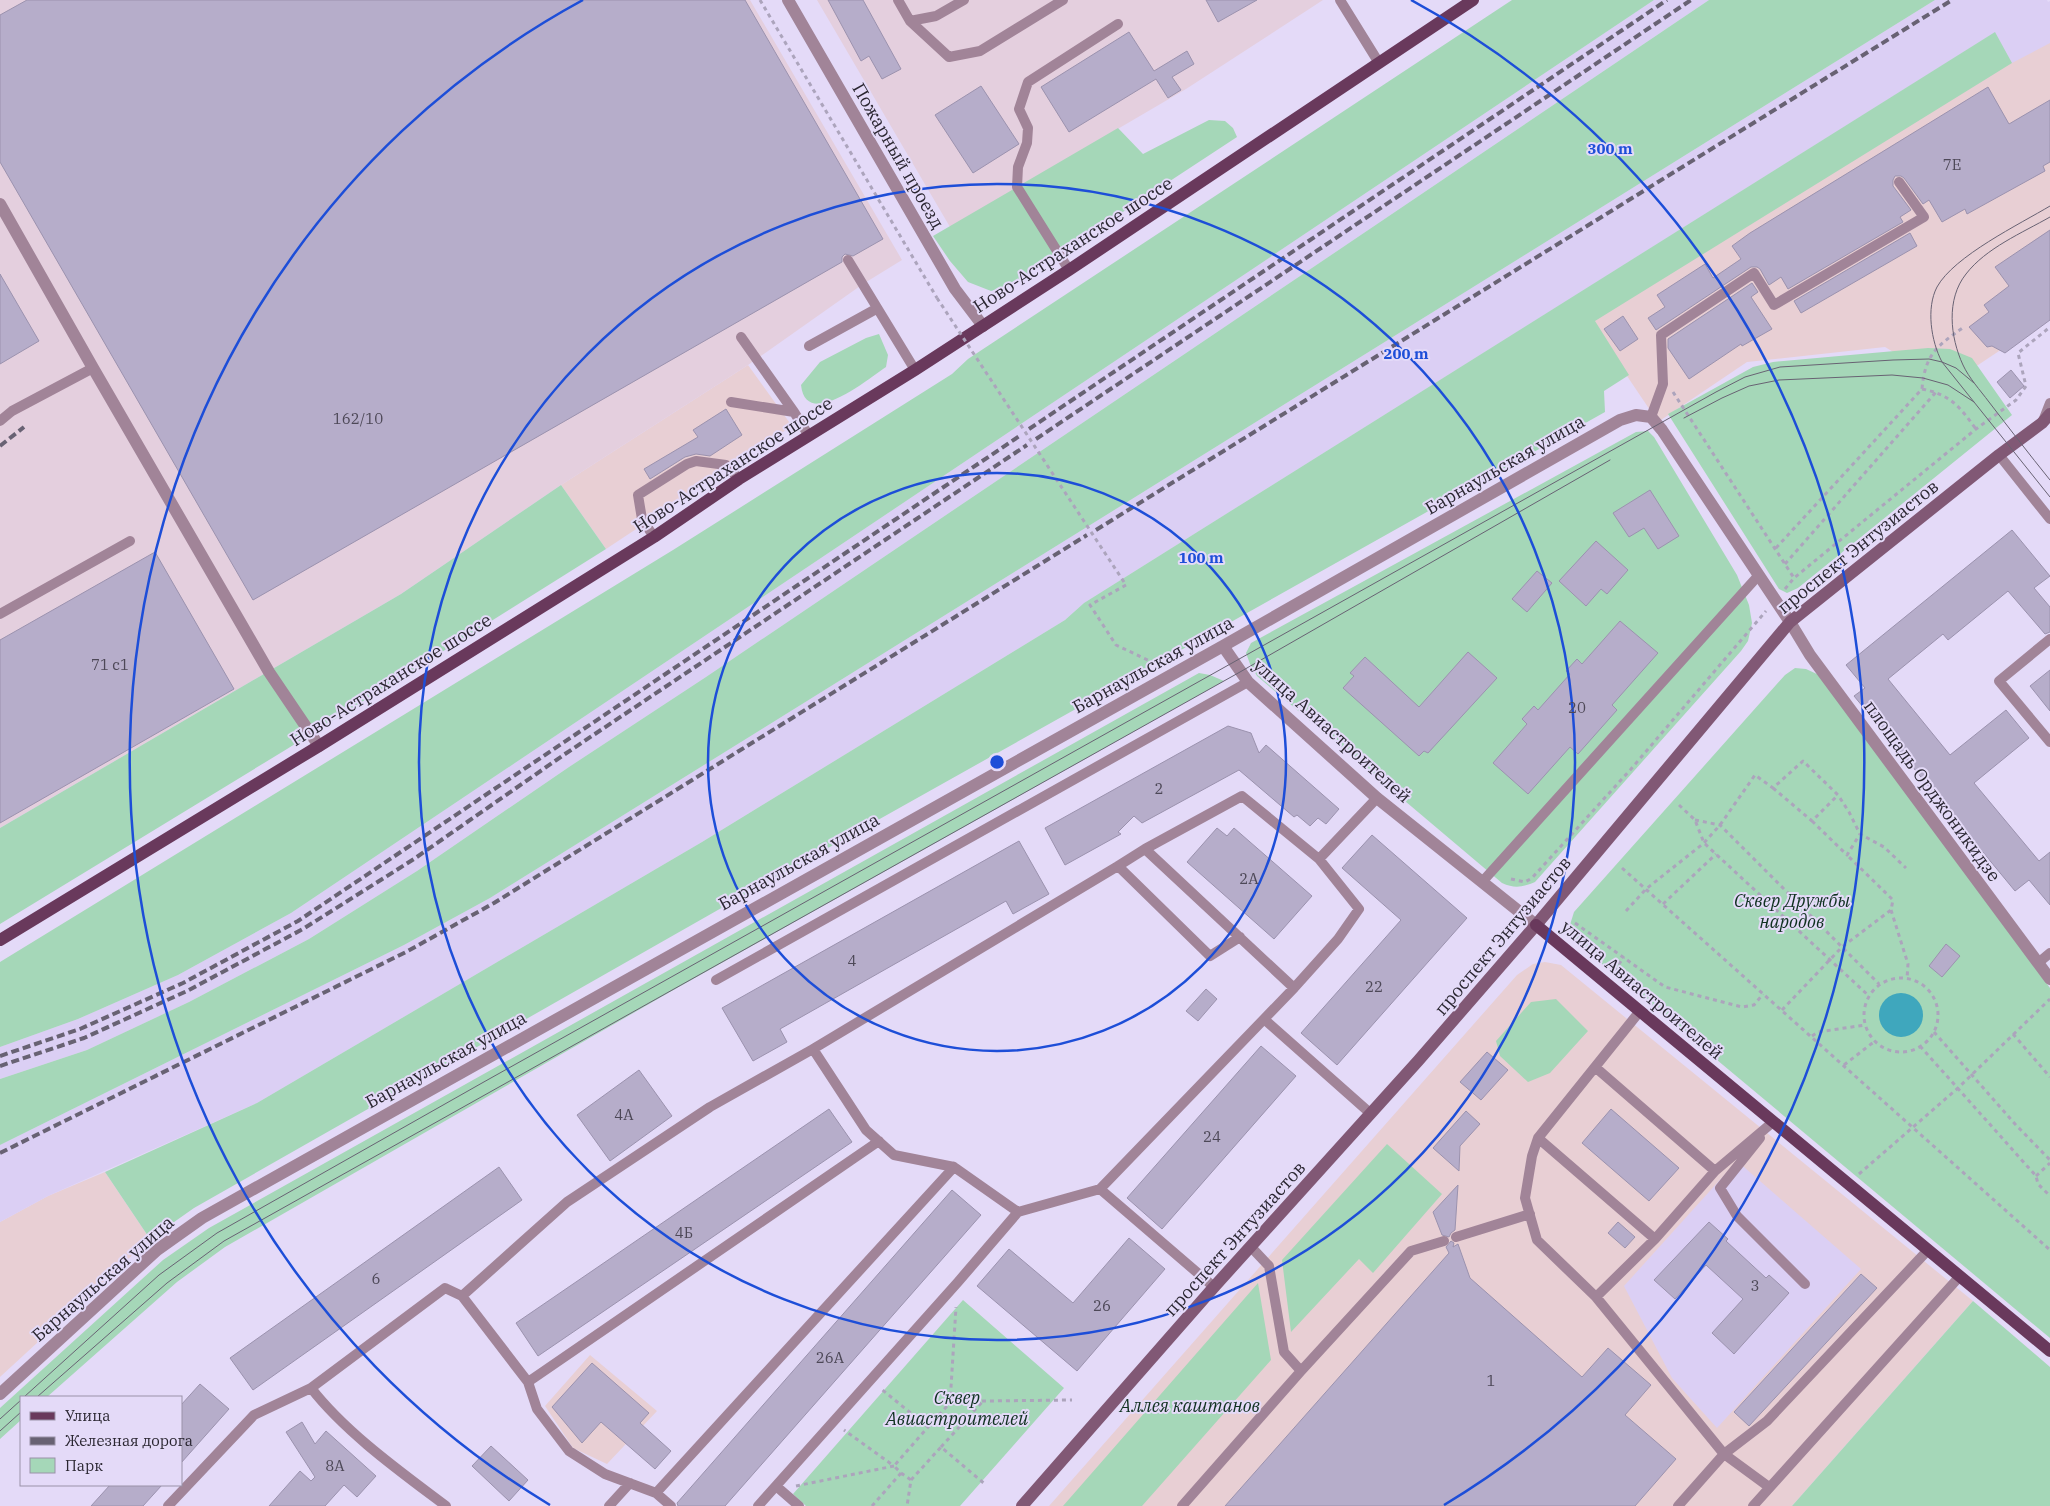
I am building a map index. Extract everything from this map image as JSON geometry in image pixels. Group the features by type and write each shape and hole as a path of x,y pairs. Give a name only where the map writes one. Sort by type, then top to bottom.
{"main road":[{"name":"Ново-Астраханское шоссе","path":"0,940 319,746 654,537 739,478 915,370 1069,270 1473,0"},
{"name":"проспект Энтузиастов","path":"1022,1506 1214,1287 1418,1061 1536,925 1790,622 1999,455 2047,419"},
{"name":"улица Авиастроителей","path":"1536,925 2050,1351"}],"street":[{"name":"Пожарный проезд","path":"788,0 956,290 983,326"},
{"path":"0,204 269,672 319,746"},
{"name":"Барнаульская улица","path":"0,1394 157,1250 202,1218 1223,646 1620,420 1636,416 1651,417"},
{"name":"площадь Орджоникидзе","path":"1651,417 1662,430 1810,655 2050,979"},
{"name":"улица Авиастроителей","path":"1223,646 1248,682 1377,798 1536,925"}],"lane":[{"path":"898,0 910,22 949,57 980,51 1063,0"},
{"path":"910,22 936,16 964,0"},
{"path":"1340,0 1379,63"},
{"path":"1069,270 1017,187 1018,167 1027,143 1028,128 1019,109 1028,82 1118,24"},
{"path":"1651,417 1663,384 1661,335 1754,273 1774,305 1924,217 1899,182"},
{"path":"848,260 876,309 915,370"},
{"path":"809,346 876,309"},
{"path":"741,336 810,436"},
{"path":"0,421 12,411 93,368"},
{"path":"731,402 794,412"},
{"path":"2047,419 2050,403"},
{"path":"1999,455 2050,519"},
{"path":"654,537 642,518 638,495 687,464 696,461 726,465 739,478"},
{"path":"0,614 130,541"},
{"path":"1482,882 1758,576"},
{"path":"2050,638 1999,681 2050,742"},
{"path":"716,980 1248,682"},
{"path":"462,1296 566,1202 710,1107 813,1049 1145,849 1242,796 1319,859 1359,909 1338,938 1294,988 1100,1189 1018,1212 758,1506"},
{"path":"1319,859 1377,798"},
{"path":"1145,849 1294,988"},
{"path":"1118,866 1210,956 1240,937"},
{"path":"2038,964 2050,953"},
{"path":"1640,1011 1538,1138 1532,1156 1526,1198 1537,1240 1596,1297 1724,1454 1769,1487"},
{"path":"1264,1019 1370,1113"},
{"path":"813,1049 866,1130 894,1155 954,1168 1018,1212"},
{"path":"1594,1067 1715,1171"},
{"path":"1596,1297 1656,1239 1715,1171 1772,1122"},
{"path":"1772,1122 1720,1188 1737,1216 1805,1284"},
{"path":"1538,1138 1656,1239"},
{"path":"528,1382 879,1141"},
{"path":"656,1493 954,1168"},
{"path":"1100,1189 1214,1287"},
{"path":"1456,1237 1530,1214"},
{"path":"1182,1506 1301,1371 1411,1251 1444,1241"},
{"path":"1252,1247 1269,1266 1284,1352 1301,1371"},
{"path":"1678,1506 1724,1454 1767,1421 1928,1250"},
{"path":"1752,1506 1960,1276"},
{"path":"168,1506 254,1415 312,1388 445,1288 462,1296 528,1382 537,1409 569,1451 605,1474 656,1493 671,1506"},
{"path":"312,1388 326,1407 399,1470 446,1506"},
{"path":"609,1506 630,1483"},
{"path":"776,1486 799,1506"}],"path":[{"path":"760,0 937,298 1126,585 1090,605 1116,645 1152,662 1169,658"},
{"path":"1776,548 1922,389 1923,378 1931,354 1964,327"},
{"path":"1511,879 1524,882 1532,878 1631,769 1794,578 1976,429 2016,400 2025,389 2018,353 2050,327"},
{"path":"1663,384 1677,395 1794,578"},
{"path":"1922,389 1936,392 1949,398 1964,412 1976,429"},
{"path":"1785,564 1936,392"},
{"path":"1773,788 1803,761 1838,795 1850,812 1860,834 1884,847 1906,868"},
{"path":"1626,911 1646,889 1704,843 1720,825 1755,775 1812,821 1893,900 1891,910 1908,964 1907,979"},
{"path":"1812,821 1838,795"},
{"path":"1679,805 1695,820 1704,843 1869,996"},
{"path":"1695,820 1720,825 1879,984"},
{"path":"1846,855 1860,834"},
{"path":"1662,904 1716,854"},
{"path":"1622,868 2050,1250"},
{"path":"1782,1010 1842,948 1891,910"},
{"path":"1575,923 1665,987 1742,1007 1754,1005 1763,994"},
{"path":"1890,979 1915,980 1926,987 1933,996 1938,1014 1934,1032 1920,1046 1902,1052 1883,1047 1875,1041 1865,1025 1864,1010 1869,996 1879,984 1890,979"},
{"path":"1856,1176 1958,1088 2050,999"},
{"path":"1812,1036 1818,1032 1865,1025"},
{"path":"1934,1032 2050,1161 2036,1176"},
{"path":"2014,1034 2050,1077"},
{"path":"1844,1065 1875,1041"},
{"path":"1920,1046 2036,1176 2038,1184 2050,1196"},
{"path":"776,1486 794,1486 894,1466 950,1403 958,1282"},
{"path":"870,1380 928,1427"},
{"path":"950,1403 1072,1400"},
{"path":"907,1506 911,1480 983,1401"},
{"path":"833,1422 911,1480"},
{"path":"942,1447 986,1485"},
{"path":"872,1506 901,1472"}],"shaded area":[{"path":"0,0 750,0 902,260 863,284 748,365 561,485 401,594 0,828"},
{"path":"817,0 1323,0 1186,89 950,227"},
{"path":"1654,0 1709,0 417,871 309,939 189,1002 87,1050 0,1079 0,1047 78,1019 178,975 291,913"},
{"path":"1935,0 2050,1 2050,43 2012,63 1994,33 1084,603 1065,620 702,842 257,1103 48,1196 0,1222 0,1145 404,945 490,898"},
{"path":"2050,14 2050,317 1948,385 1885,347 1747,362 1658,422 1590,321"},
{"path":"748,365 792,426 606,549 561,485"},
{"path":"1545,962 1561,965 1973,1301 1792,1506 1049,1506 1517,975 1533,964"},
{"path":"1737,1161 1861,1269 1717,1428 1672,1378 1624,1286"},
{"path":"105,1172 150,1239 0,1377 0,1222 48,1196"},
{"path":"590,1355 657,1411 607,1464 573,1448 545,1406"}],"green space":[{"path":"1512,0 1654,0 291,913 178,975 78,1019 0,1047 0,962 673,550 952,374 968,359"},
{"path":"1709,0 1935,0 490,898 404,945 0,1145 0,1079 87,1050 189,1002 309,939 417,871"},
{"path":"1995,32 2012,63 1595,321 1629,375 1604,391 1605,412 739,898 194,1208 150,1239 105,1172 257,1103 702,842 1065,620 1084,603"},
{"path":"1209,120 1225,121 1233,128 1237,137 1010,286 991,291 968,282 950,261 933,236 1118,128 1143,154"},
{"path":"879,334 888,355 886,367 839,398 825,403 814,403 805,398 801,385 820,362 866,338"},
{"path":"1928,348 1950,349 1972,358 2012,415 1798,588 1787,593 1779,589 1668,414 1753,367 1773,362"},
{"path":"1648,431 1654,437 1737,575 1749,605 1752,623 1748,641 1535,882 1519,887 1507,885 1502,883 1257,676 1246,653 1251,643 1636,432"},
{"path":"561,485 606,549 287,749 0,924 0,828 401,594"},
{"name":"Сквер Дружбы народов","path":"1795,668 1806,669 1819,675 2050,988 2050,1338 1578,944 1569,928 1574,912 1785,675"},
{"path":"1199,673 1224,681 670,992 225,1247 177,1282 48,1396 20,1396 20,1421 0,1439 0,1408 163,1260 209,1228"},
{"path":"1556,999 1588,1031 1550,1073 1528,1082 1500,1056 1496,1041 1531,1002"},
{"path":"1387,1144 1442,1194 1373,1273 1359,1259 1291,1332 1282,1260"},
{"name":"Аллея каштанов","path":"1258,1283 1271,1360 1142,1506 1063,1506"},
{"name":"Сквер Авиастроителей","path":"963,1300 1064,1388 960,1506 806,1506 793,1494"},
{"path":"1973,1301 2050,1367 2050,1506 1792,1506"}],"water":[{"path":"1901,993 1913,997 1919,1003 1923,1015 1919,1027 1913,1033 1901,1037 1889,1033 1883,1027 1879,1015 1883,1003 1889,997"}],"building":[{"path":"27,0 745,0 883,239 853,256 845,254 842,257 842,262 253,600 0,162 0,15"},
{"path":"828,0 863,0 901,69 882,79 869,56 861,61"},
{"path":"1206,0 1257,0 1218,22"},
{"path":"1129,32 1154,71 1187,51 1194,64 1172,77 1181,90 1168,98 1156,79 1069,132 1041,87"},
{"path":"981,86 1019,144 973,173 935,115"},
{"path":"1988,87 2009,124 2050,100 2050,162 2043,166 2045,171 1967,214 1965,209 1942,222 1929,200 1923,204 1904,178 1895,176 1893,186 1911,210 1900,217 1903,222 1788,289 1781,277 1769,285 1760,269 1751,267 1656,330 1648,318 1665,307 1657,295 1705,264 1713,278 1741,259 1732,246 1750,233"},
{"path":"2050,230 2050,320 2005,353 1992,346 1987,347 1969,327 1989,312 1984,305 2009,286 1995,267"},
{"path":"1910,233 1917,246 1801,313 1794,301"},
{"path":"0,274 39,341 0,364"},
{"path":"1752,283 1758,292 1751,297 1772,329 1742,346 1741,344 1689,379 1668,348 1668,339"},
{"path":"1623,316 1638,339 1620,351 1604,329"},
{"path":"2011,370 2024,386 2010,398 1997,382"},
{"path":"726,409 742,435 710,456 696,454 685,457 650,479 644,469 698,437 693,430"},
{"path":"1650,490 1679,536 1658,549 1644,528 1629,537 1613,513"},
{"path":"2012,530 2050,576 2034,588 2050,607 2050,632 2045,634 2008,591 1948,640 1943,634 1888,679 1950,755 2006,710 2029,738 1974,783 2039,861 2050,852 2050,905 2029,880 2015,891 1854,696 1865,688 1846,665"},
{"path":"1596,541 1628,570 1607,594 1601,589 1586,606 1559,581"},
{"path":"155,552 234,689 0,823 0,640"},
{"path":"1537,571 1552,583 1527,612 1512,599"},
{"path":"1620,621 1658,653 1612,705 1617,710 1578,754 1570,747 1528,794 1493,763 1527,724 1522,719 1534,706 1538,710 1570,674 1566,671 1577,659 1582,664"},
{"path":"1468,652 1497,678 1428,753 1424,751 1419,756 1343,688 1354,676 1350,673 1365,657 1419,707"},
{"path":"2050,670 2050,711 2030,686"},
{"path":"1228,726 1251,733 1259,753 1266,745 1339,809 1326,824 1318,818 1310,826 1297,815 1294,817 1239,770 1142,823 1134,816 1118,832 1121,834 1065,865 1045,828"},
{"path":"1217,828 1227,836 1234,828 1312,896 1274,939 1187,862"},
{"path":"1372,835 1467,918 1337,1065 1301,1033 1401,920 1342,868"},
{"path":"1019,841 1049,894 1013,914 1006,901 780,1029 787,1042 753,1061 722,1008"},
{"path":"1946,944 1960,956 1942,977 1929,966"},
{"path":"1206,989 1217,999 1198,1021 1186,1011"},
{"path":"1261,1046 1296,1076 1162,1229 1127,1198"},
{"path":"1487,1052 1508,1070 1481,1100 1460,1082"},
{"path":"639,1070 672,1116 610,1161 577,1115"},
{"path":"829,1109 852,1142 538,1356 516,1323"},
{"path":"1611,1109 1679,1168 1649,1201 1582,1143"},
{"path":"1466,1111 1480,1124 1460,1146 1459,1171 1433,1148"},
{"path":"499,1167 522,1200 253,1390 230,1358"},
{"path":"1458,1185 1455,1230 1449,1237 1442,1235 1433,1212"},
{"path":"952,1190 981,1215 725,1506 678,1506 677,1503"},
{"path":"1618,1222 1635,1237 1625,1248 1608,1233"},
{"path":"1709,1222 1728,1239 1726,1241 1766,1278 1769,1275 1789,1293 1734,1354 1712,1333 1743,1299 1706,1265 1675,1299 1654,1280"},
{"path":"1129,1238 1165,1269 1077,1371 977,1286 1009,1249 1073,1303"},
{"path":"1451,1241 1454,1243 1453,1247 1458,1244 1470,1278 1582,1377 1608,1348 1651,1385 1625,1415 1676,1459 1635,1506 1225,1506 1449,1253 1446,1247"},
{"path":"1861,1274 1877,1288 1749,1426 1734,1412"},
{"path":"592,1363 649,1413 640,1423 671,1451 655,1469 601,1422 582,1443 552,1407"},
{"path":"200,1384 229,1409 182,1462 182,1404"},
{"path":"302,1422 315,1444 326,1431 376,1476 357,1497 344,1485 325,1506 269,1506 300,1471 311,1481 315,1477 286,1432"},
{"path":"491,1446 528,1480 509,1501 472,1466"},
{"path":"109,1486 161,1486 143,1506 91,1506"}],"tram line":[{"path":"2050,206 1972,252 1958,264 1937,287 1931,314 1935,344 1942,362 2050,497"},
{"path":"2050,217 2005,242 1974,265 1966,274 1955,295 1952,318 1955,342 1968,375 2050,480"},
{"path":"25,1396 159,1275 217,1233 1716,392 1745,377 1780,367 1893,360 1929,359 1942,362 1956,368 1974,383"},
{"path":"1684,418 1749,386 1779,380 1892,375 1923,378 1948,385 1974,402"},
{"path":"38,1396 167,1283 224,1241 1240,672 1610,460"},
{"path":"0,1419 20,1401"},
{"path":"0,1431 20,1413"}],"railway":[{"path":"1029,429 1667,0"},
{"path":"1036,439 1691,0"},
{"path":"1096,530 1952,0"},
{"path":"0,446 24,427"},
{"path":"0,1056 80,1029 183,983 298,921 1021,435"},
{"path":"0,1066 84,1038 187,991 303,929 414,859 565,754 1027,445"},
{"path":"0,1153 406,952 494,903 1087,535"}]}
